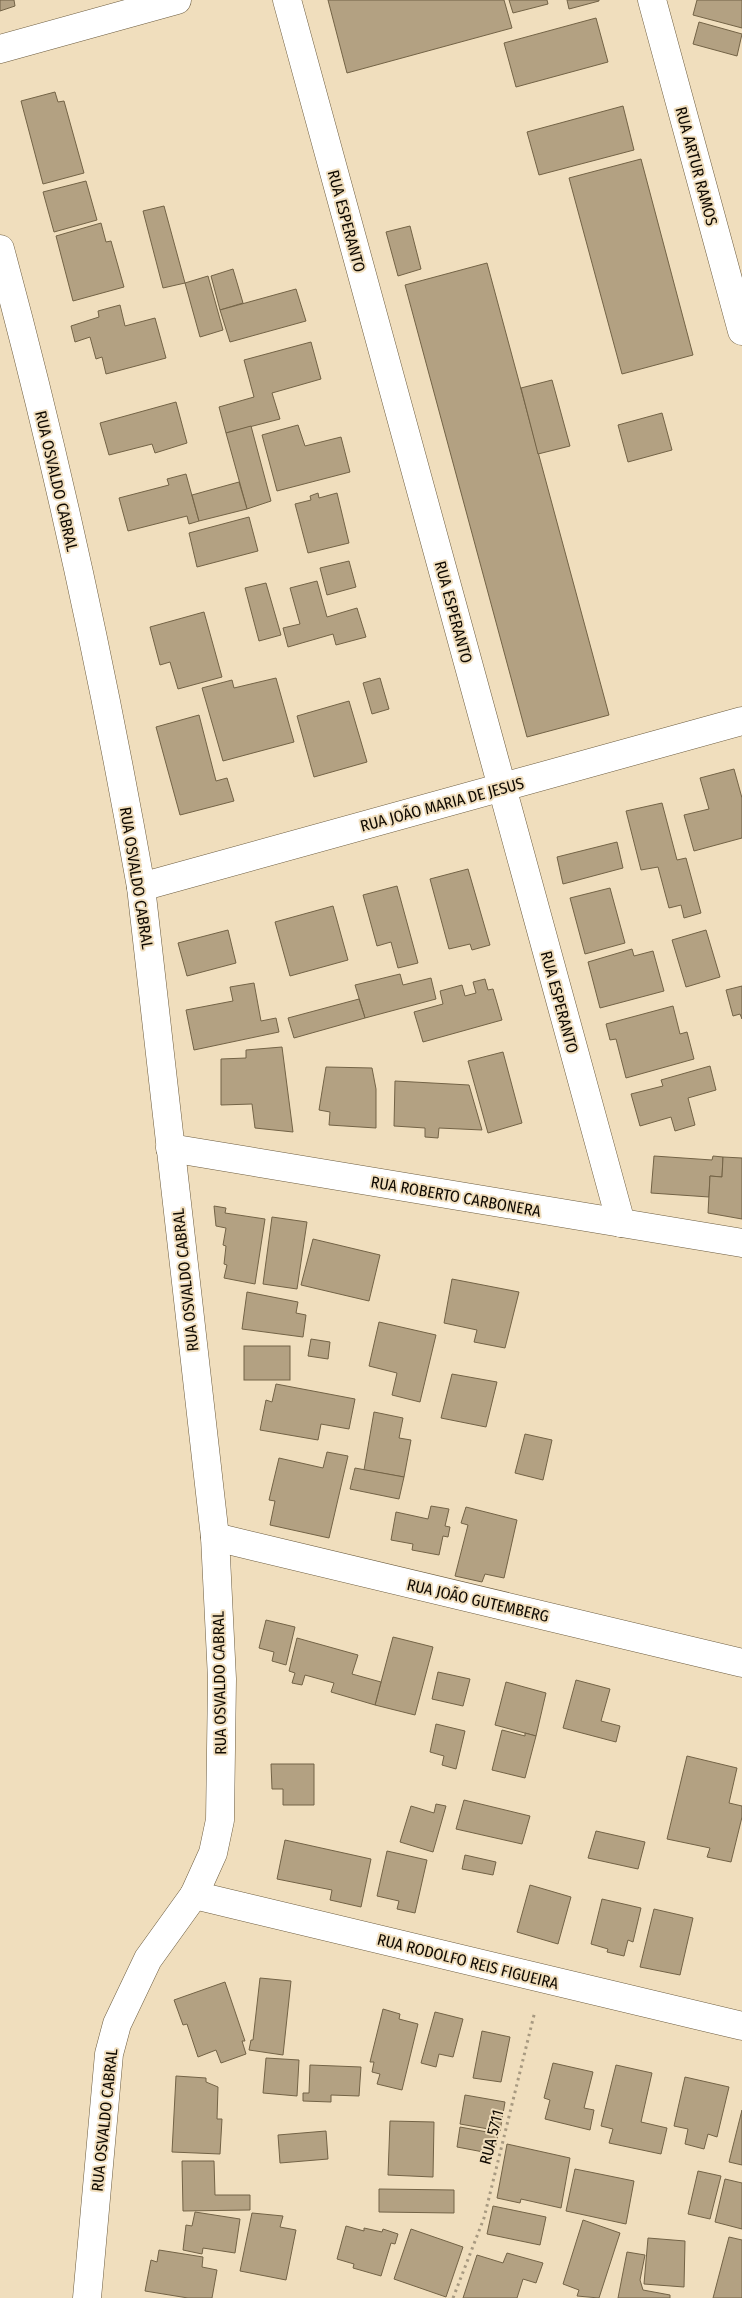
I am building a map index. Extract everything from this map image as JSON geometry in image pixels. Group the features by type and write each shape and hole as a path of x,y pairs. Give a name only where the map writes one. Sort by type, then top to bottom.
{"street":[{"path":"0,49 178,0"},
{"name":"RUA ESPERANTO","path":"287,0 621,1223"},
{"name":"RUA ARTUR RAMOS","path":"652,0 742,332"},
{"name":"RUA OSVALDO CABRAL","path":"0,249 30,359 63,500 127,809 141,887 215,1537 222,1680 220,1820 213,1854 194,1895 148,1959 121,2015 111,2047 87,2298"},
{"name":"RUA JOÃO MARIA DE JESUS","path":"141,887 742,721"},
{"name":"RUA ROBERTO CARBONERA","path":"170,1148 742,1243"},
{"name":"RUA JOÃO GUTEMBERG","path":"215,1537 742,1663"},
{"name":"RUA RODOLFO REIS FIGUEIRA","path":"194,1895 742,2026"}],"path":[{"name":"RUA 5711","path":"453,2298 484,2218 543,1979"}],"building":[{"path":"0,0 14,0 15,6 0,11"},
{"path":"328,0 504,0 512,28 347,73"},
{"path":"509,0 547,0 548,4 513,13"},
{"path":"567,0 599,0 599,1 569,9"},
{"path":"697,0 742,0 742,28 693,15"},
{"path":"596,18 608,62 516,87 504,43"},
{"path":"699,22 742,34 737,56 693,44"},
{"path":"55,92 58,102 64,101 84,173 43,184 21,101"},
{"path":"623,106 634,150 539,175 527,132"},
{"path":"641,159 693,355 622,374 569,178"},
{"path":"86,181 97,220 54,232 43,192"},
{"path":"164,206 185,283 163,288 143,211"},
{"path":"101,223 106,242 111,241 124,287 73,301 56,236"},
{"path":"410,226 421,269 398,276 386,232"},
{"path":"487,263 609,715 527,737 405,285"},
{"path":"233,269 243,303 220,310 211,276"},
{"path":"208,276 223,330 200,337 185,283"},
{"path":"296,289 306,321 230,342 220,310"},
{"path":"120,305 125,326 155,318 166,358 106,374 102,357 96,359 90,337 75,342 71,326 99,317 98,311"},
{"path":"311,342 321,379 272,393 280,419 226,433 219,407 254,397 244,360"},
{"path":"552,380 570,446 538,454 521,388"},
{"path":"176,402 187,443 155,453 152,444 109,455 100,423"},
{"path":"662,413 672,450 628,462 618,425"},
{"path":"298,425 305,446 341,437 350,472 277,491 262,435"},
{"path":"251,426 271,501 247,509 226,433"},
{"path":"186,474 199,521 189,524 187,516 128,531 119,498 169,485 167,479"},
{"path":"239,482 247,509 199,521 192,495"},
{"path":"318,493 319,498 337,493 349,543 308,553 295,504 311,500 310,496"},
{"path":"249,517 258,551 197,567 189,533"},
{"path":"349,561 356,587 327,595 320,568"},
{"path":"317,581 327,617 357,608 366,637 336,645 333,634 288,647 283,628 300,624 290,588"},
{"path":"266,583 281,635 259,641 245,588"},
{"path":"204,612 222,677 178,689 170,662 160,665 150,627"},
{"path":"276,678 294,742 223,761 202,688 232,680 234,688"},
{"path":"380,678 389,709 372,714 363,683"},
{"path":"349,701 367,762 314,777 297,716"},
{"path":"199,715 216,781 227,778 234,801 180,815 156,727"},
{"path":"734,769 742,798 742,838 694,851 684,815 709,809 700,778"},
{"path":"662,803 677,860 686,858 701,913 684,918 681,905 669,908 658,867 641,870 626,811"},
{"path":"617,842 623,868 563,884 557,857"},
{"path":"468,869 490,945 472,950 470,944 449,949 430,879"},
{"path":"397,886 418,963 398,968 391,942 377,946 363,895"},
{"path":"610,888 625,943 585,954 570,898"},
{"path":"333,906 348,960 290,976 275,922"},
{"path":"228,930 236,963 187,976 178,943"},
{"path":"706,930 720,977 686,987 672,940"},
{"path":"632,949 634,956 653,951 664,991 600,1008 588,962"},
{"path":"400,974 403,985 431,978 436,999 365,1018 355,985"},
{"path":"485,979 488,990 493,989 502,1020 423,1042 414,1012 443,1004 440,991 462,985 465,996 476,993 473,982"},
{"path":"254,983 261,1021 276,1018 279,1032 194,1050 186,1010 233,1001 230,987"},
{"path":"742,986 742,1019 740,1014 733,1016 726,990"},
{"path":"359,999 365,1018 294,1038 288,1018"},
{"path":"673,1006 680,1034 687,1032 694,1059 626,1078 616,1039 610,1040 606,1024"},
{"path":"282,1047 293,1132 255,1128 252,1104 221,1105 221,1059 246,1058 246,1050"},
{"path":"503,1052 522,1123 488,1133 468,1061"},
{"path":"710,1066 716,1090 688,1098 695,1125 675,1131 671,1117 640,1126 631,1094 663,1086 661,1080"},
{"path":"326,1067 372,1068 376,1089 376,1128 329,1125 330,1112 319,1110"},
{"path":"395,1081 469,1085 482,1130 439,1128 438,1138 425,1137 425,1128 394,1126"},
{"path":"654,1156 712,1160 713,1156 723,1157 722,1177 710,1176 709,1197 651,1193"},
{"path":"723,1157 742,1158 742,1219 708,1213 710,1176 722,1177"},
{"path":"214,1206 226,1208 225,1213 265,1219 255,1284 224,1278 227,1265 224,1264 226,1246 223,1245 226,1228 216,1226"},
{"path":"272,1217 307,1222 297,1289 263,1284"},
{"path":"313,1239 380,1255 369,1301 301,1285"},
{"path":"452,1279 519,1292 505,1348 474,1342 477,1330 444,1323"},
{"path":"247,1292 298,1302 296,1313 306,1315 303,1337 242,1329"},
{"path":"379,1322 436,1335 420,1402 392,1395 397,1373 369,1366"},
{"path":"311,1339 330,1342 328,1359 308,1356"},
{"path":"244,1346 290,1346 290,1380 244,1380"},
{"path":"452,1374 497,1382 486,1427 441,1418"},
{"path":"276,1384 355,1399 349,1429 321,1424 318,1440 260,1430 266,1400 272,1402"},
{"path":"374,1412 403,1418 399,1438 411,1440 404,1477 364,1470"},
{"path":"525,1434 552,1440 543,1480 515,1473"},
{"path":"327,1452 348,1456 329,1538 270,1525 275,1501 269,1500 279,1458 323,1468"},
{"path":"355,1468 404,1477 399,1499 350,1489"},
{"path":"431,1506 449,1509 445,1526 450,1527 448,1537 443,1536 439,1555 412,1550 413,1544 391,1540 396,1512 428,1519"},
{"path":"466,1507 517,1520 504,1578 485,1574 482,1582 455,1576 468,1525 461,1523"},
{"path":"266,1620 295,1627 286,1665 272,1661 274,1652 259,1648"},
{"path":"393,1637 433,1647 415,1715 375,1705"},
{"path":"297,1638 358,1655 352,1674 381,1682 375,1705 331,1692 334,1683 305,1675 302,1685 292,1683 295,1673 289,1671"},
{"path":"438,1672 470,1679 463,1706 432,1699"},
{"path":"576,1680 610,1689 601,1721 620,1726 616,1742 563,1728"},
{"path":"506,1682 546,1693 536,1736 495,1725"},
{"path":"436,1724 465,1731 456,1769 442,1765 444,1756 430,1752"},
{"path":"502,1730 525,1736 525,1733 536,1736 525,1778 492,1770"},
{"path":"687,1756 737,1768 729,1803 742,1806 742,1817 731,1862 707,1857 710,1848 667,1839"},
{"path":"271,1764 314,1764 314,1805 283,1805 283,1789 272,1789"},
{"path":"464,1800 530,1816 522,1844 456,1829"},
{"path":"436,1804 446,1806 433,1852 400,1842 411,1806 434,1813"},
{"path":"596,1831 645,1842 638,1869 588,1858"},
{"path":"285,1840 371,1859 361,1907 330,1900 332,1890 277,1879"},
{"path":"387,1851 427,1860 415,1913 397,1909 399,1901 377,1896"},
{"path":"465,1855 496,1862 493,1875 462,1869"},
{"path":"530,1885 571,1897 558,1944 517,1932"},
{"path":"602,1899 641,1908 633,1942 628,1940 624,1956 607,1952 608,1949 591,1944"},
{"path":"654,1909 693,1918 680,1975 640,1967"},
{"path":"260,1978 291,1981 283,2055 249,2050 251,2040 253,2040"},
{"path":"225,1982 245,2041 242,2041 246,2054 221,2063 216,2050 198,2057 187,2024 183,2025 174,2000"},
{"path":"383,2009 400,2014 399,2019 418,2024 402,2090 377,2084 380,2074 372,2072 374,2062 370,2062"},
{"path":"435,2012 463,2019 453,2057 439,2054 436,2067 421,2063"},
{"path":"482,2031 510,2037 501,2082 473,2078"},
{"path":"266,2058 299,2060 297,2096 263,2093"},
{"path":"553,2063 593,2072 584,2108 594,2110 590,2130 545,2119 550,2100 544,2098"},
{"path":"310,2065 361,2067 359,2096 331,2095 331,2102 303,2101 303,2093 309,2093"},
{"path":"616,2065 652,2073 641,2122 667,2128 661,2154 609,2143 613,2129 601,2126"},
{"path":"176,2076 206,2078 206,2082 218,2087 217,2119 222,2119 220,2154 172,2152"},
{"path":"685,2077 729,2087 717,2137 708,2134 704,2149 685,2144 688,2129 674,2126"},
{"path":"465,2095 505,2102 500,2131 460,2124"},
{"path":"742,2110 742,2165 729,2162"},
{"path":"390,2121 434,2122 433,2177 388,2175"},
{"path":"460,2127 498,2134 494,2154 457,2147"},
{"path":"326,2131 328,2159 280,2163 278,2135"},
{"path":"507,2144 570,2158 561,2208 521,2199 520,2203 497,2198"},
{"path":"182,2161 214,2161 215,2195 250,2195 250,2210 183,2211"},
{"path":"575,2169 634,2181 626,2224 566,2211"},
{"path":"698,2171 721,2176 710,2219 688,2214"},
{"path":"725,2179 742,2183 742,2229 715,2222"},
{"path":"379,2189 454,2190 454,2213 379,2212"},
{"path":"493,2206 546,2217 540,2245 487,2234"},
{"path":"195,2212 240,2219 235,2253 203,2248 202,2254 183,2250 186,2225 192,2226"},
{"path":"252,2213 283,2216 280,2227 296,2230 286,2280 240,2271"},
{"path":"583,2220 620,2233 599,2298 577,2296 579,2290 563,2284"},
{"path":"346,2226 364,2231 364,2228 382,2232 383,2229 398,2234 395,2244 391,2243 381,2276 353,2268 354,2264 337,2259"},
{"path":"411,2229 463,2247 446,2297 394,2279"},
{"path":"729,2237 742,2240 742,2298 713,2298"},
{"path":"648,2238 685,2241 684,2287 644,2284"},
{"path":"159,2250 203,2257 202,2267 217,2270 212,2298 188,2298 145,2291 151,2260 157,2262"},
{"path":"627,2252 645,2255 640,2280 643,2290 670,2295 670,2298 618,2298"},
{"path":"507,2253 543,2263 536,2283 523,2279 517,2298 463,2298 477,2255 503,2263"}]}
